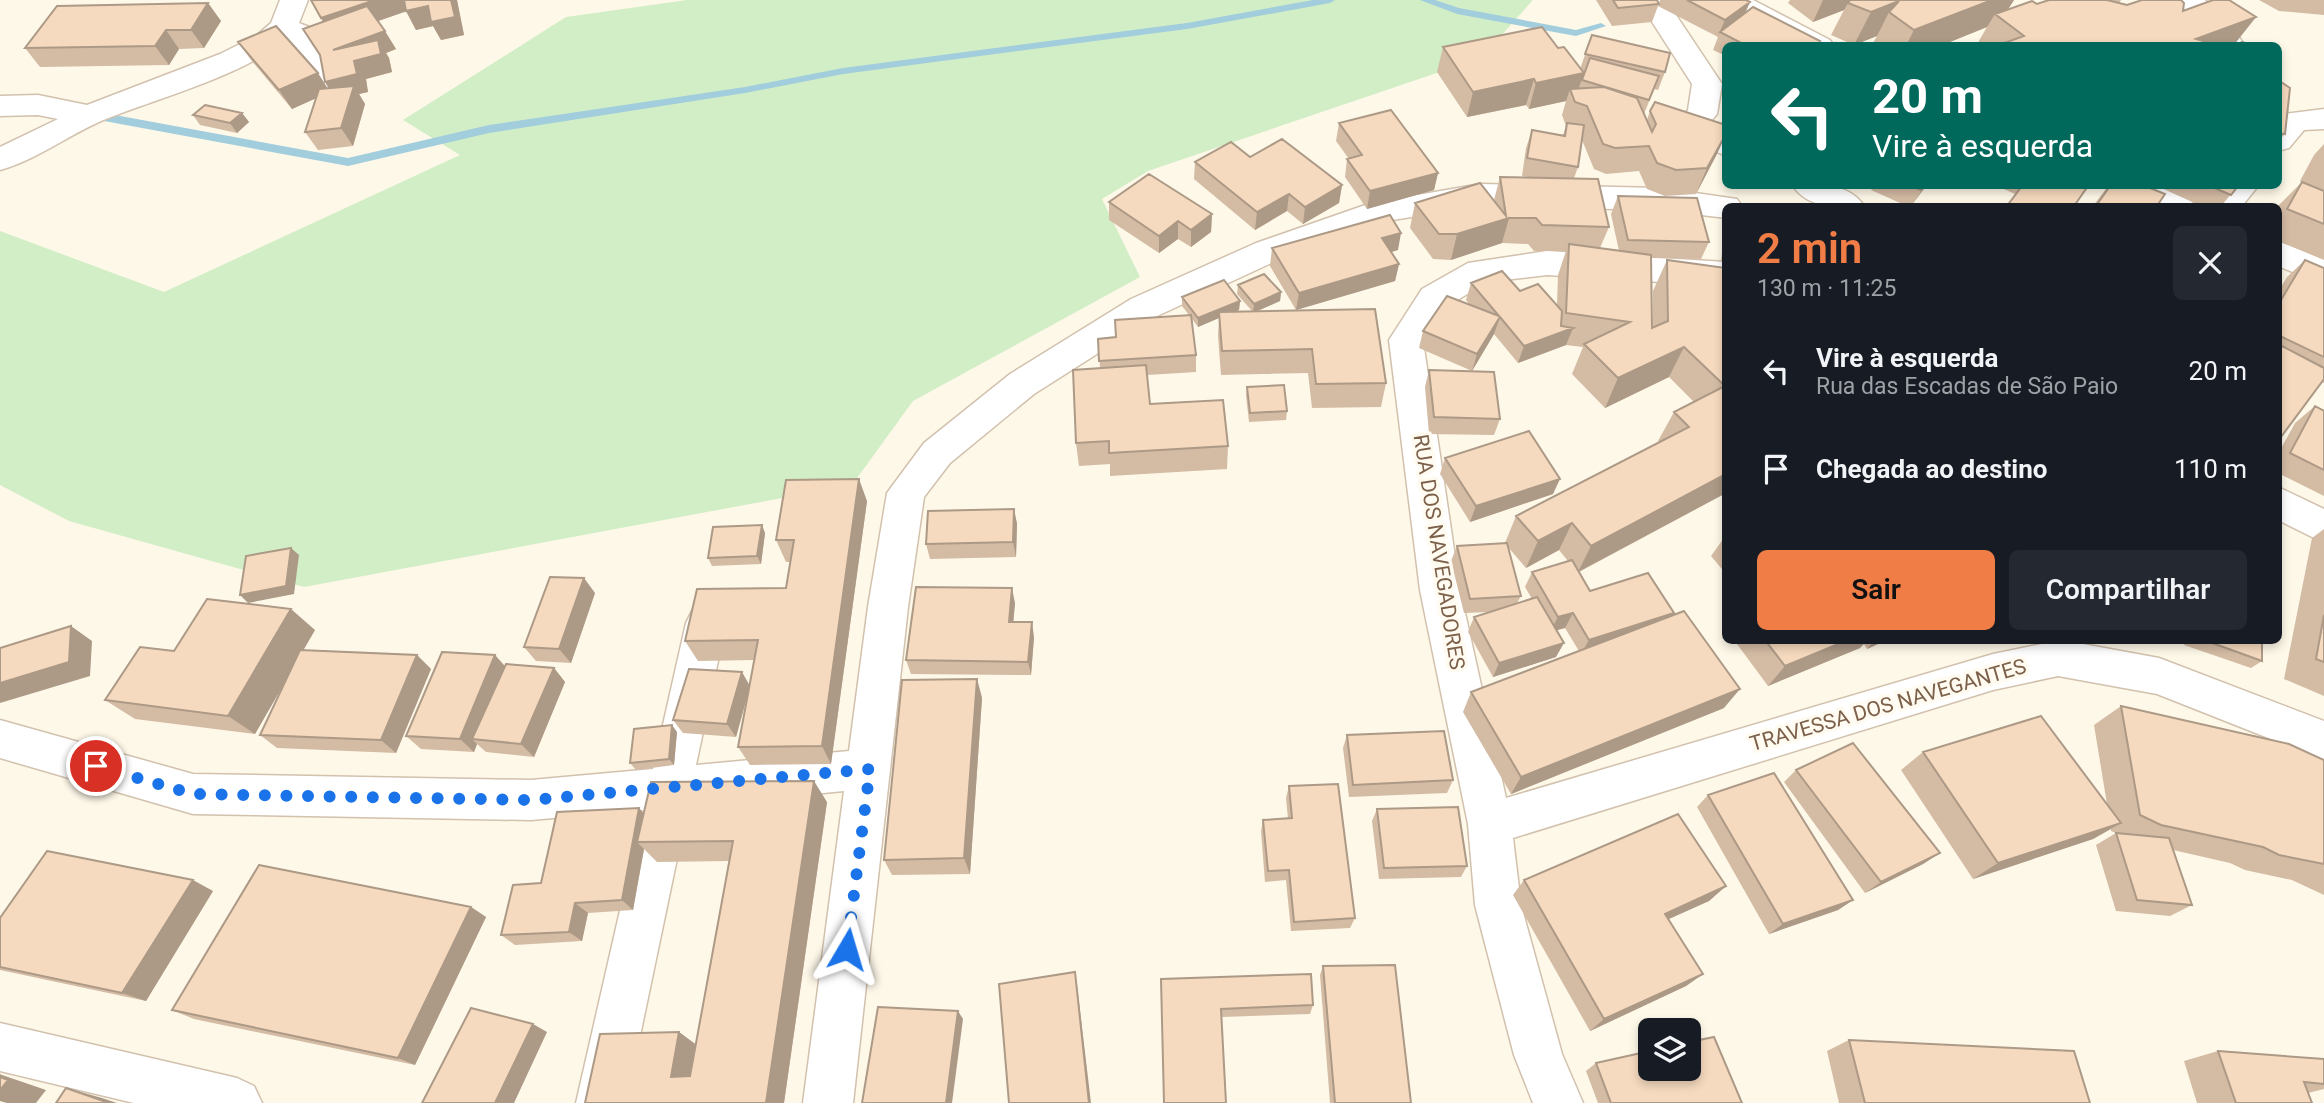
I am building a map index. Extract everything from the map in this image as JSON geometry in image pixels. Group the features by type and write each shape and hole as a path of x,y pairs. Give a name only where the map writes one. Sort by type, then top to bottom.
{"street":[{"path":"1652,0 1707,84 1714,117 1687,127 1722,144"},
{"path":"1732,0 1812,42"},
{"path":"2190,0 2228,42"},
{"path":"0,160 89,115 230,60 266,42 288,13 331,98"},
{"path":"0,106 38,105 89,115"},
{"path":"2282,136 2295,121 2324,119"},
{"path":"1815,189 1842,203"},
{"path":"2139,189 2172,203"},
{"path":"2228,203 2239,189"},
{"path":"828,1103 888,607 906,494 937,453 1022,384 1143,308 1268,251 1382,211 1481,195 1661,199 1722,207"},
{"path":"2282,254 2324,273"},
{"name":"RUA DOS NAVEGADORES","path":"1558,1103 1538,1055 1498,905 1490,824 1440,590 1406,340 1434,298 1480,271 1547,262 1722,274"},
{"path":"2282,504 2324,527"},
{"path":"601,1103 706,623"},
{"name":"TRAVESSA DOS NAVEGANTES","path":"1490,824 1993,672 2058,658 2159,676 2324,741"},
{"path":"0,739 193,794 531,800 870,769"},
{"path":"0,1047 237,1103"}],"green space":[{"path":"687,0 1532,1 1481,58 1148,171 1102,199 1140,277 913,401 852,485 304,587 69,521 0,485 0,231 164,292 460,155 403,120 566,17"}],"building":[{"path":"311,0 375,0 321,18"},
{"path":"404,0 451,0 455,17 431,22 428,6 406,11"},
{"path":"1613,0 1657,0 1659,4 1618,8"},
{"path":"1687,0 1746,0 1750,2 1725,20"},
{"path":"1850,0 1992,0 1914,30 1889,12 1899,1 1871,12 1848,3"},
{"path":"2049,0 2107,0 2127,5 2142,0 2181,0 2184,3 2183,11 2213,0 2229,0 2256,17 2196,39 2206,42 2007,42 2024,36 1995,14 2032,1 2037,4"},
{"path":"208,3 191,30 166,30 155,46 25,48 57,6"},
{"path":"367,6 385,31 333,50 378,40 381,54 354,61 357,74 325,82 320,55 303,29"},
{"path":"1753,7 1820,41 1739,42 1720,32"},
{"path":"276,26 318,73 279,90 238,42"},
{"path":"1542,27 1558,48 1564,47 1584,73 1536,83 1534,79 1473,92 1443,47"},
{"path":"1592,35 1670,53 1665,72 1585,54"},
{"path":"1590,58 1659,76 1649,100 1582,80"},
{"path":"2282,83 2290,88 2285,134 2282,134"},
{"path":"354,86 341,128 305,132 319,89"},
{"path":"1604,87 1637,98 1652,132 1656,124 1650,111 1655,102 1722,124 1722,141 1707,168 1676,170 1657,163 1649,146 1615,148 1603,144 1587,106 1575,102 1570,89"},
{"path":"205,105 242,113 230,123 193,115"},
{"path":"1391,110 1438,173 1370,191 1347,159 1362,155 1339,123"},
{"path":"1567,123 1584,125 1578,167 1527,158 1532,130 1565,136"},
{"path":"1282,139 1342,185 1305,207 1289,194 1257,212 1195,162 1231,142 1250,157"},
{"path":"1149,174 1212,214 1191,230 1178,221 1159,236 1109,202"},
{"path":"1500,177 1598,179 1609,227 1542,225 1536,218 1509,218 1457,234 1439,234 1415,203 1480,183 1506,216"},
{"path":"2302,182 2324,191 2324,224 2287,209"},
{"path":"2020,189 2086,189 2076,203 2009,203"},
{"path":"2108,189 2152,189 2165,194 2159,203 2098,203"},
{"path":"2217,189 2236,189 2231,195"},
{"path":"1618,196 1697,198 1709,242 1628,240"},
{"path":"1390,215 1401,233 1382,238 1399,264 1299,293 1272,248"},
{"path":"1569,244 1651,255 1652,328 1668,321 1667,260 1722,267 1722,383 1684,347 1618,378 1584,344 1630,322 1566,313"},
{"path":"2305,260 2324,268 2324,357 2282,337 2282,298"},
{"path":"1502,271 1520,291 1538,284 1562,311 1561,326 1573,328 1524,346 1500,317 1477,354 1423,331 1447,296 1499,316 1471,283"},
{"path":"1264,274 1281,292 1254,304 1238,285"},
{"path":"1224,280 1240,301 1198,318 1182,297"},
{"path":"1375,309 1386,383 1316,384 1312,349 1222,351 1219,312"},
{"path":"1191,315 1196,355 1099,361 1098,339 1116,337 1115,320"},
{"path":"2282,346 2324,368 2324,379 2282,436"},
{"path":"1146,365 1150,404 1223,400 1228,446 1109,453 1109,441 1076,443 1073,370"},
{"path":"1429,370 1494,372 1500,419 1434,417"},
{"path":"1284,385 1287,411 1250,413 1247,387"},
{"path":"1722,388 1722,476 1591,546 1572,523 1538,541 1516,516 1689,427 1674,412"},
{"path":"2315,406 2324,411 2324,470 2290,453"},
{"path":"1529,431 1560,479 1476,506 1445,458"},
{"path":"859,479 822,746 738,747 758,640 685,641 697,589 786,588 794,540 776,540 786,480"},
{"path":"1014,509 1013,542 926,544 928,511"},
{"path":"762,525 757,556 708,558 713,527"},
{"path":"1507,543 1521,596 1470,599 1457,546"},
{"path":"291,548 286,586 240,595 246,556"},
{"path":"1572,560 1590,591 1648,573 1674,613 1589,640 1573,613 1558,617 1532,572"},
{"path":"550,577 584,578 559,649 524,647"},
{"path":"916,587 1012,588 1009,622 1032,622 1028,662 906,660"},
{"path":"1537,597 1564,643 1499,663 1474,617"},
{"path":"207,599 291,609 228,716 105,700 140,647 174,651"},
{"path":"1684,611 1740,689 1521,777 1471,692"},
{"path":"2324,615 2324,662 2316,659"},
{"path":"71,626 69,662 0,683 0,648"},
{"path":"1768,644 1838,644 1785,666"},
{"path":"2215,644 2262,644 2262,661"},
{"path":"300,650 417,655 381,740 260,735"},
{"path":"442,652 495,655 460,739 406,736"},
{"path":"506,664 554,668 521,744 472,739"},
{"path":"689,669 742,672 727,724 673,720"},
{"path":"977,679 964,858 884,860 902,680"},
{"path":"2121,706 2289,744 2324,760 2324,864 2279,855 2263,847 2161,825 2140,815"},
{"path":"2041,716 2121,823 1998,863 1923,752"},
{"path":"672,725 669,759 630,763 634,729"},
{"path":"1444,731 1453,780 1353,785 1347,735"},
{"path":"1853,743 1940,853 1881,882 1796,770"},
{"path":"1774,773 1853,900 1783,924 1708,795"},
{"path":"814,781 766,1103 585,1103 600,1034 679,1032 671,1077 690,1076 733,841 637,842 651,782"},
{"path":"1338,784 1355,918 1294,922 1289,870 1268,871 1263,820 1292,818 1289,786"},
{"path":"1458,807 1467,866 1384,868 1377,809"},
{"path":"639,808 622,900 575,903 569,932 501,935 513,885 541,883 557,812"},
{"path":"1678,814 1726,886 1665,914 1703,974 1604,1019 1524,880"},
{"path":"2116,833 2169,838 2192,905 2137,900"},
{"path":"47,851 193,880 122,993 0,967 0,918"},
{"path":"259,865 471,907 398,1058 172,1010"},
{"path":"1395,965 1411,1103 1335,1103 1323,966"},
{"path":"1075,972 1089,1103 1009,1103 999,984"},
{"path":"1311,974 1313,1005 1221,1009 1226,1103 1164,1103 1161,979"},
{"path":"878,1007 958,1011 946,1103 862,1103"},
{"path":"471,1008 533,1024 495,1103 422,1103"},
{"path":"1714,1037 1742,1103 1611,1103 1596,1063 1638,1054 1638,1081 1701,1081 1701,1040"},
{"path":"1849,1040 2074,1051 2090,1103 1865,1103"},
{"path":"2218,1051 2324,1059 2324,1084 2304,1082 2312,1103 2236,1103"},
{"path":"0,1077 8,1080 0,1090"},
{"path":"66,1088 109,1103 56,1103"}],"waterway":[{"path":"104,117 348,162 489,129 745,90 843,71 1187,26 1330,0"},
{"path":"1425,0 1457,11 1576,33 1601,26"}],"route":[{"path":"96,766 193,794 531,800 870,769 847,949"}]}
